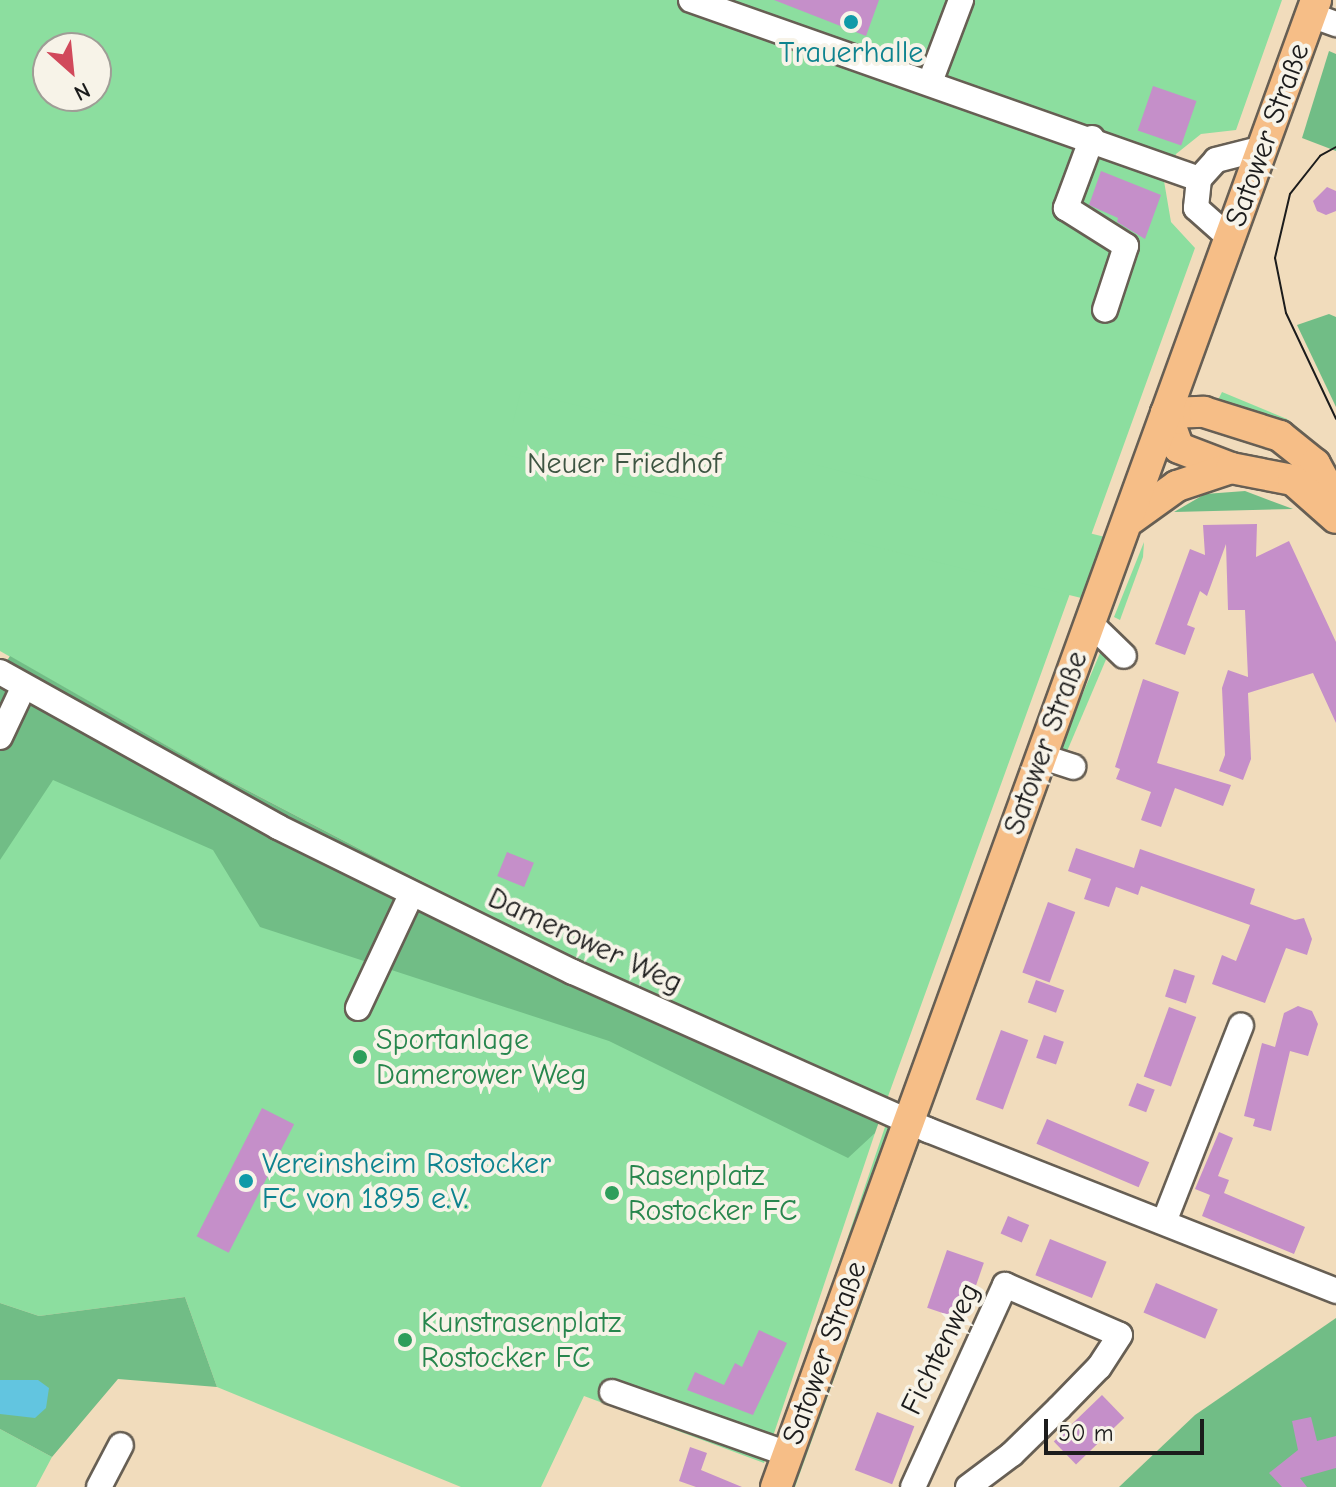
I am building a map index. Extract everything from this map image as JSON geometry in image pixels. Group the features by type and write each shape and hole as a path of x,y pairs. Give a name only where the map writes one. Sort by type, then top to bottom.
{"main road":[{"name":"Satower Straße","path":"776,1487 1263,148 1321,13"},
{"path":"1336,502 1315,464 1280,436 1204,412 1166,413 1179,448 1231,468 1293,480 1336,518"},
{"path":"1129,521 1177,486 1231,468"}],"street":[{"path":"691,0 1092,138 1199,179"},
{"path":"930,82 961,0"},
{"path":"1092,138 1066,208 1126,246 1105,310"},
{"path":"1231,239 1196,208 1199,179 1216,160 1263,148"},
{"path":"1090,623 1124,656"},
{"name":"Damerower Weg","path":"0,672 411,895 910,1122 1336,1291"},
{"path":"0,737 24,686"},
{"path":"1040,756 1073,767"},
{"path":"358,1008 411,895"},
{"path":"1164,1222 1241,1026"},
{"name":"Fichtenweg","path":"913,1487 1005,1285 1120,1335 1099,1367 1059,1408 1012,1454 968,1487"},
{"path":"612,1392 788,1454"},
{"path":"105,1485 121,1445"}],"green space":[{"name":"Neuer Friedhof","path":"0,0 1282,0 1236,130 1201,134 1176,154 1164,181 1171,222 1195,248 886,1102 572,960 220,776 0,651"},
{"path":"1329,51 1336,54 1336,151 1302,138"},
{"path":"1329,314 1336,317 1336,407 1297,325"},
{"path":"521,391 1105,537 1089,600 505,454"},
{"path":"1222,392 1287,419 1308,436 1218,400"},
{"path":"1245,491 1293,509 1174,512 1205,494"},
{"path":"1144,542 1143,557 1120,620 1114,617"},
{"path":"1103,646 1110,649 1067,752 1059,749"},
{"path":"10,656 220,776 572,960 886,1102 875,1133 848,1158 609,1041 260,927 213,850 53,780 0,860 0,671"},
{"name":"Sportanlage Damerower Weg","path":"0,678 567,981 875,1133 764,1463 584,1396 541,1487 461,1487 217,1387 185,1297 39,1316 0,1303"},
{"path":"887,1121 893,1122 780,1438"},
{"path":"920,1141 795,1487 789,1487 913,1147"},
{"path":"185,1297 217,1387 118,1379 52,1457 0,1429 0,1303 39,1316"},
{"path":"1336,1318 1336,1487 1119,1487 1195,1415"},
{"path":"0,1429 52,1457 36,1487 0,1487"}],"water":[{"path":"0,1380 38,1380 49,1388 46,1408 35,1418 0,1414"}],"building":[{"name":"Trauerhalle","path":"774,0 879,0 866,36"},
{"path":"1153,86 1196,101 1181,145 1138,130"},
{"path":"1101,171 1161,195 1145,239 1117,222 1118,218 1089,205"},
{"path":"1327,187 1336,191 1336,211 1326,215 1317,211 1313,201"},
{"path":"1257,524 1256,557 1289,541 1336,642 1336,723 1313,673 1248,693 1251,759 1243,780 1219,771 1225,755 1222,688 1228,670 1248,677 1245,610 1228,610 1226,544 1207,596 1200,591 1187,625 1195,628 1185,655 1155,644 1190,549 1205,555 1203,525"},
{"path":"1143,679 1179,692 1157,763 1231,785 1223,806 1175,788 1161,827 1141,820 1151,792 1116,779 1120,769 1115,767"},
{"path":"1076,848 1134,868 1140,849 1255,889 1250,904 1295,920 1304,918 1312,939 1307,955 1286,948 1265,1003 1212,984 1222,955 1236,961 1250,925 1141,886 1138,895 1116,887 1109,907 1084,899 1091,879 1068,871"},
{"path":"507,852 534,863 524,887 497,876"},
{"path":"1048,902 1075,912 1050,982 1022,972"},
{"path":"1174,969 1195,976 1186,1003 1165,997"},
{"path":"1036,980 1064,990 1056,1013 1028,1003"},
{"path":"1298,1006 1312,1011 1318,1024 1308,1056 1290,1051 1271,1131 1253,1126 1255,1119 1244,1116 1262,1043 1275,1047 1284,1013"},
{"path":"1169,1007 1196,1017 1171,1086 1144,1077"},
{"path":"1001,1030 1028,1040 1003,1109 976,1100"},
{"path":"1044,1035 1064,1042 1056,1065 1036,1058"},
{"path":"1137,1083 1155,1090 1146,1112 1128,1105"},
{"name":"Vereinsheim Rostocker FC von 1895 e.V.","path":"262,1108 294,1124 229,1253 197,1236"},
{"path":"1047,1119 1149,1162 1139,1187 1036,1144"},
{"path":"1219,1132 1233,1138 1218,1176 1229,1180 1224,1193 1305,1227 1294,1254 1202,1216 1210,1195 1195,1189"},
{"path":"1008,1216 1029,1225 1022,1242 1001,1233"},
{"path":"1050,1239 1107,1262 1092,1298 1035,1275"},
{"path":"947,1250 984,1263 964,1320 927,1308"},
{"path":"1156,1283 1218,1309 1205,1339 1143,1312"},
{"path":"759,1330 787,1343 753,1415 687,1390 695,1372 724,1385 735,1363 742,1367"},
{"path":"1102,1395 1124,1418 1076,1465 1054,1442"},
{"path":"877,1412 914,1426 892,1484 855,1470"},
{"path":"1311,1417 1317,1441 1336,1436 1336,1468 1300,1478 1307,1487 1282,1487 1269,1473 1298,1450 1292,1421"},
{"path":"690,1447 707,1453 701,1470 742,1487 696,1487 679,1481"}],"tram line":[{"path":"1336,147 1320,156 1290,194 1275,258 1286,313 1336,419"}],"place":[{"name":"Trauerhalle","path":"851,22"},
{"name":"Sportanlage Damerower Weg","path":"360,1057"},
{"name":"Vereinsheim Rostocker FC von 1895 e.V.","path":"246,1181"},
{"name":"Rasenplatz Rostocker FC","path":"612,1193"},
{"name":"Kunstrasenplatz Rostocker FC","path":"405,1340"}]}
